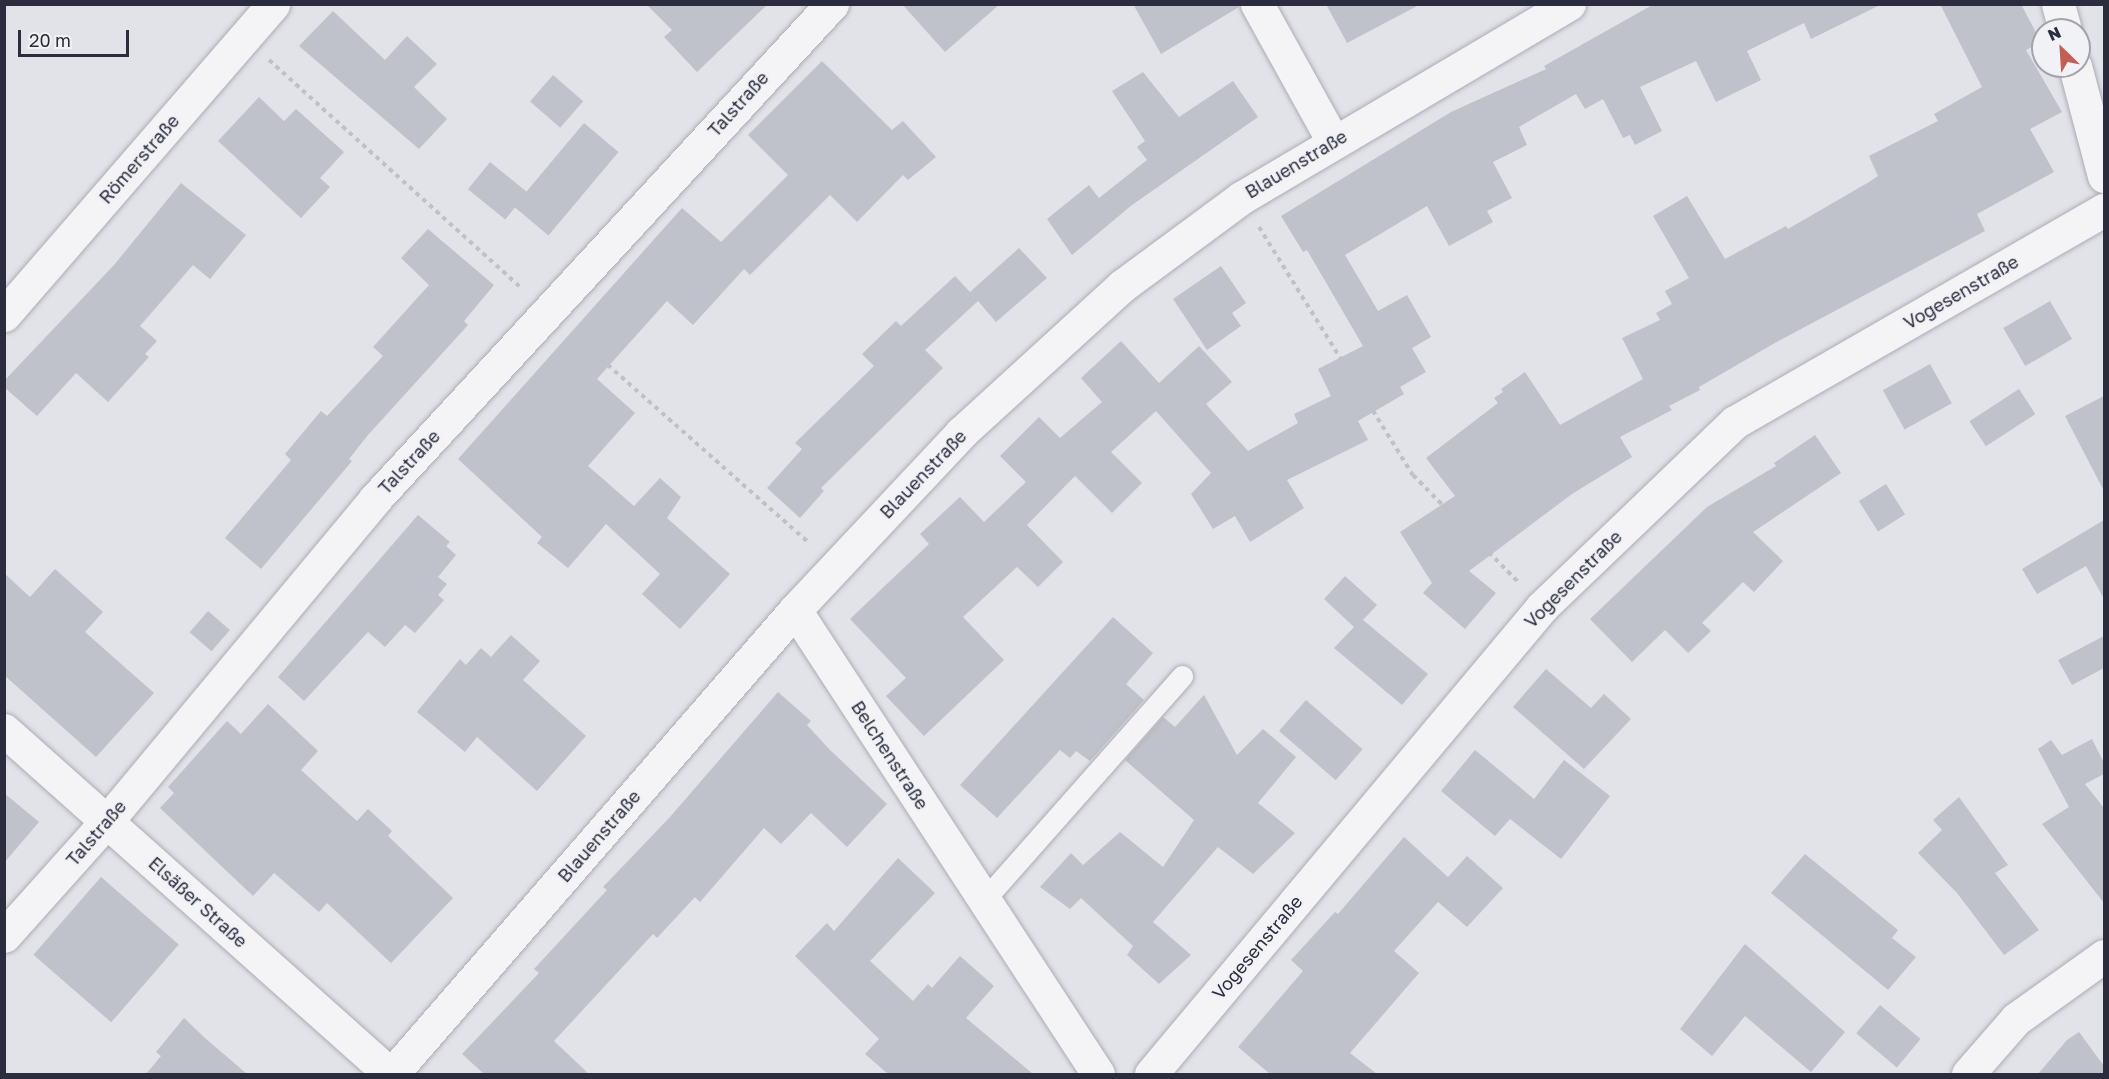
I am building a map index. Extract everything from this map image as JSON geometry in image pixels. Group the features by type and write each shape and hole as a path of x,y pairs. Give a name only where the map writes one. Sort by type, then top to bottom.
{"street":[{"name":"Römerstraße","path":"4,315 273,4"},
{"name":"Talstraße","path":"4,936 108,821 375,499 832,4"},
{"path":"1257,4 1333,141"},
{"name":"Blauenstraße","path":"391,1074 795,610 961,433 1122,286 1241,198 1333,141 1569,4"},
{"path":"2078,78 2104,176"},
{"name":"Vogesenstraße","path":"1150,1074 1542,607 1735,422 2104,210"},
{"name":"Belchenstraße","path":"795,610 1098,1074"},
{"name":"Elsäßer Straße","path":"4,730 391,1074"},
{"path":"1968,1074 2016,1019 2104,956"}],"lane":[{"path":"984,900 1182,676"}],"path":[{"path":"244,38 548,313 836,566"},
{"path":"1241,198 1413,475 1542,607"}],"building":[{"path":"646,4 768,4 697,72 664,37 672,30"},
{"path":"902,4 1000,4 945,52"},
{"path":"1133,4 1238,4 1239,7 1161,54"},
{"path":"1326,4 1421,4 1347,43"},
{"path":"1654,4 1882,4 1811,39 1804,23 1747,51 1761,80 1716,102 1696,61 1640,87 1662,131 1635,145 1630,135 1623,138 1603,99 1585,109 1576,94 1519,127 1527,145 1493,162 1512,198 1487,211 1493,222 1449,246 1427,206 1345,255 1378,311 1407,295 1431,337 1412,348 1426,372 1400,387 1404,394 1358,421 1368,440 1287,480 1304,508 1250,542 1235,516 1213,529 1191,494 1211,473 1156,411 1111,452 1142,483 1112,513 1075,476 1027,525 1063,562 1038,587 1017,567 963,617 1004,660 924,736 886,696 906,678 850,619 929,544 920,534 960,497 984,522 1026,482 1000,456 1039,417 1060,438 1102,402 1081,378 1121,341 1159,383 1199,346 1232,382 1206,404 1248,451 1298,423 1294,414 1331,396 1318,369 1363,346 1307,250 1303,252 1281,216 1451,112 1546,69 1544,66"},
{"path":"1940,4 2021,4 2031,23 2031,47 2026,50 2031,59 2031,78 2042,78 2062,112 2030,129 2054,172 1977,214 1985,231 1773,344 1699,387 1700,390 1669,406 1672,410 1620,437 1632,457 1572,494 1469,571 1496,593 1465,629 1423,593 1432,583 1400,532 1455,496 1426,458 1498,403 1494,398 1503,392 1501,389 1525,372 1560,425 1643,379 1622,338 1660,320 1656,313 1672,304 1665,291 1689,278 1653,216 1687,196 1725,259 1786,226 1788,229 1878,176 1869,156 1938,121 1934,114 1982,87"},
{"path":"333,11 385,60 407,36 437,64 414,87 447,119 419,149 299,46"},
{"path":"822,61 892,130 903,121 936,157 908,180 903,175 857,222 830,195 750,275 744,269 693,325 667,301 597,379 635,413 588,466 634,506 660,478 681,497 667,518 730,574 680,629 642,594 660,574 606,524 568,568 537,543 542,537 458,459 682,208 721,242 788,175 748,135"},
{"path":"1143,72 1179,117 1233,81 1258,117 1132,205 1072,255 1047,219 1089,185 1099,198 1147,160 1137,147 1145,141 1112,91"},
{"path":"553,75 583,101 560,128 530,101"},
{"path":"259,97 284,121 296,109 344,152 320,178 330,187 301,218 218,141"},
{"path":"584,123 618,152 548,235 514,206"},
{"path":"490,162 527,192 505,219 468,189"},
{"path":"181,183 246,235 210,279 193,265 140,326 157,341 145,354 149,357 108,402 76,373 37,416 4,387 4,381 114,265"},
{"path":"428,229 494,285 464,321 468,325 368,435 349,459 352,461 261,569 225,538 291,460 285,454 321,411 327,416 383,356 373,347 429,285 401,258"},
{"path":"1019,248 1047,278 996,322 978,301 925,350 943,368 821,488 824,491 800,518 767,488 802,449 795,443 874,366 862,354 896,321 901,326 955,276 970,292"},
{"path":"1221,266 1246,303 1232,313 1241,326 1207,350 1173,299"},
{"path":"2050,301 2072,339 2025,366 2003,328"},
{"path":"1930,364 1952,403 1905,430 1883,390"},
{"path":"2019,389 2035,414 1986,446 1970,421"},
{"path":"2104,396 2104,491 2065,416"},
{"path":"1815,435 1841,473 1753,532 1783,561 1754,592 1743,582 1702,623 1711,631 1688,653 1665,630 1632,662 1590,619 1707,507 1776,466 1774,463"},
{"path":"1886,484 1905,515 1878,531 1859,501"},
{"path":"418,515 450,542 446,546 456,555 438,577 447,584 438,595 444,600 415,633 405,625 385,647 368,632 304,701 278,677"},
{"path":"2104,520 2104,599 2086,566 2037,594 2022,569"},
{"path":"55,569 103,612 85,632 154,693 96,757 4,675 4,573 30,597"},
{"path":"1345,576 1377,605 1363,620 1428,674 1402,705 1334,648 1354,627 1324,599"},
{"path":"208,611 230,630 212,651 190,632"},
{"path":"1113,617 1153,653 1126,684 1144,700 1090,761 1076,751 1070,758 1060,750 997,818 960,785"},
{"path":"511,635 540,661 523,680 586,736 537,791 477,737 465,752 417,712 460,659 466,665 481,648 491,657"},
{"path":"2104,636 2104,668 2072,685 2058,660"},
{"path":"1546,669 1591,708 1604,694 1631,719 1584,769 1513,707"},
{"path":"778,692 811,721 807,725 887,804 847,847 811,813 781,844 764,828 700,902 695,897 657,938 653,934 554,1041 589,1074 484,1074 462,1054 539,973 534,969 607,890 603,887 670,817"},
{"path":"1204,695 1237,755 1263,729 1296,757 1258,803 1295,833 1253,874 1218,847 1153,922 1191,955 1159,984 1127,955 1133,946 1081,898 1070,909 1040,887 1071,853 1083,865 1120,832 1163,867 1194,820 1125,760 1163,717 1175,727"},
{"path":"1306,700 1363,749 1336,780 1279,731"},
{"path":"268,704 318,751 301,770 357,821 368,809 392,831 388,836 453,898 391,963 327,903 319,912 274,873 253,896 160,808 174,793 168,787 227,721 241,734"},
{"path":"2092,739 2104,763 2104,774 2085,784 2104,808 2104,903 2042,824 2069,807 2038,749 2051,740 2062,755"},
{"path":"1475,750 1534,799 1564,760 1610,796 1561,859 1510,819 1495,836 1441,791"},
{"path":"4,793 39,822 4,863"},
{"path":"1959,797 2008,865 1995,873 2039,930 2004,955 1957,893 1918,853 1942,830 1933,820"},
{"path":"1404,837 1448,877 1467,856 1503,888 1467,927 1438,902 1394,951 1419,973 1350,1053 1377,1074 1270,1074 1238,1047 1303,971 1291,960 1335,912 1338,914"},
{"path":"1805,854 1898,930 1892,938 1916,957 1888,990 1771,893"},
{"path":"898,858 935,893 870,961 913,1001 928,984 932,988 960,956 994,986 966,1018 1033,1074 888,1074 865,1054 879,1039 795,956 827,923 834,931"},
{"path":"101,877 179,945 111,1022 33,955"},
{"path":"1745,944 1845,1032 1811,1072 1745,1016 1712,1056 1680,1029"},
{"path":"1880,1005 1921,1039 1897,1067 1856,1033"},
{"path":"184,1018 247,1074 146,1074 161,1056 156,1052"},
{"path":"2079,1032 2104,1066 2104,1074 2038,1074 2067,1040"}]}
